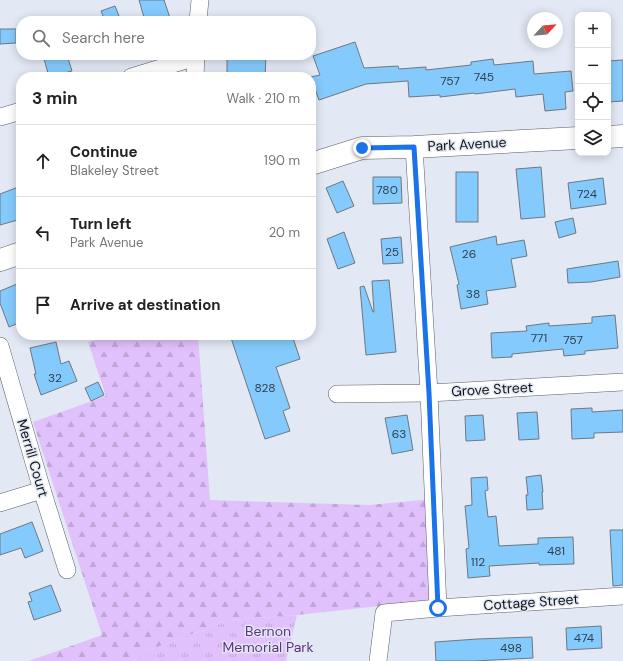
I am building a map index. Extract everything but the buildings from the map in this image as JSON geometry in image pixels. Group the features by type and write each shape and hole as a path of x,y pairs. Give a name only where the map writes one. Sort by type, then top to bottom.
{"main road":[{"path":"611,137 623,136"},
{"name":"Park Avenue","path":"316,162 362,148 414,147 575,138"},
{"path":"0,260 16,255"}],"street":[{"path":"198,16 200,0"},
{"path":"146,72 184,60"},
{"path":"195,72 196,60"},
{"path":"0,117 16,112"},
{"path":"414,147 429,393 438,608"},
{"name":"Merrill Court","path":"0,346 67,570"},
{"name":"Grove Street","path":"337,394 429,393 623,382"},
{"path":"0,503 42,490"},
{"name":"Cottage Street","path":"378,661 384,613 623,596"}],"green space":[{"path":"95,340 198,340 210,500 369,505 433,499 434,600 297,615 230,620 144,652 134,661 29,661 102,635 33,422 106,396 88,342"},
{"name":"Bernon Memorial Park","path":"297,615 286,661 134,661 144,652 230,620"}],"route":[{"path":"362,148 414,147 429,393 438,608"}]}
